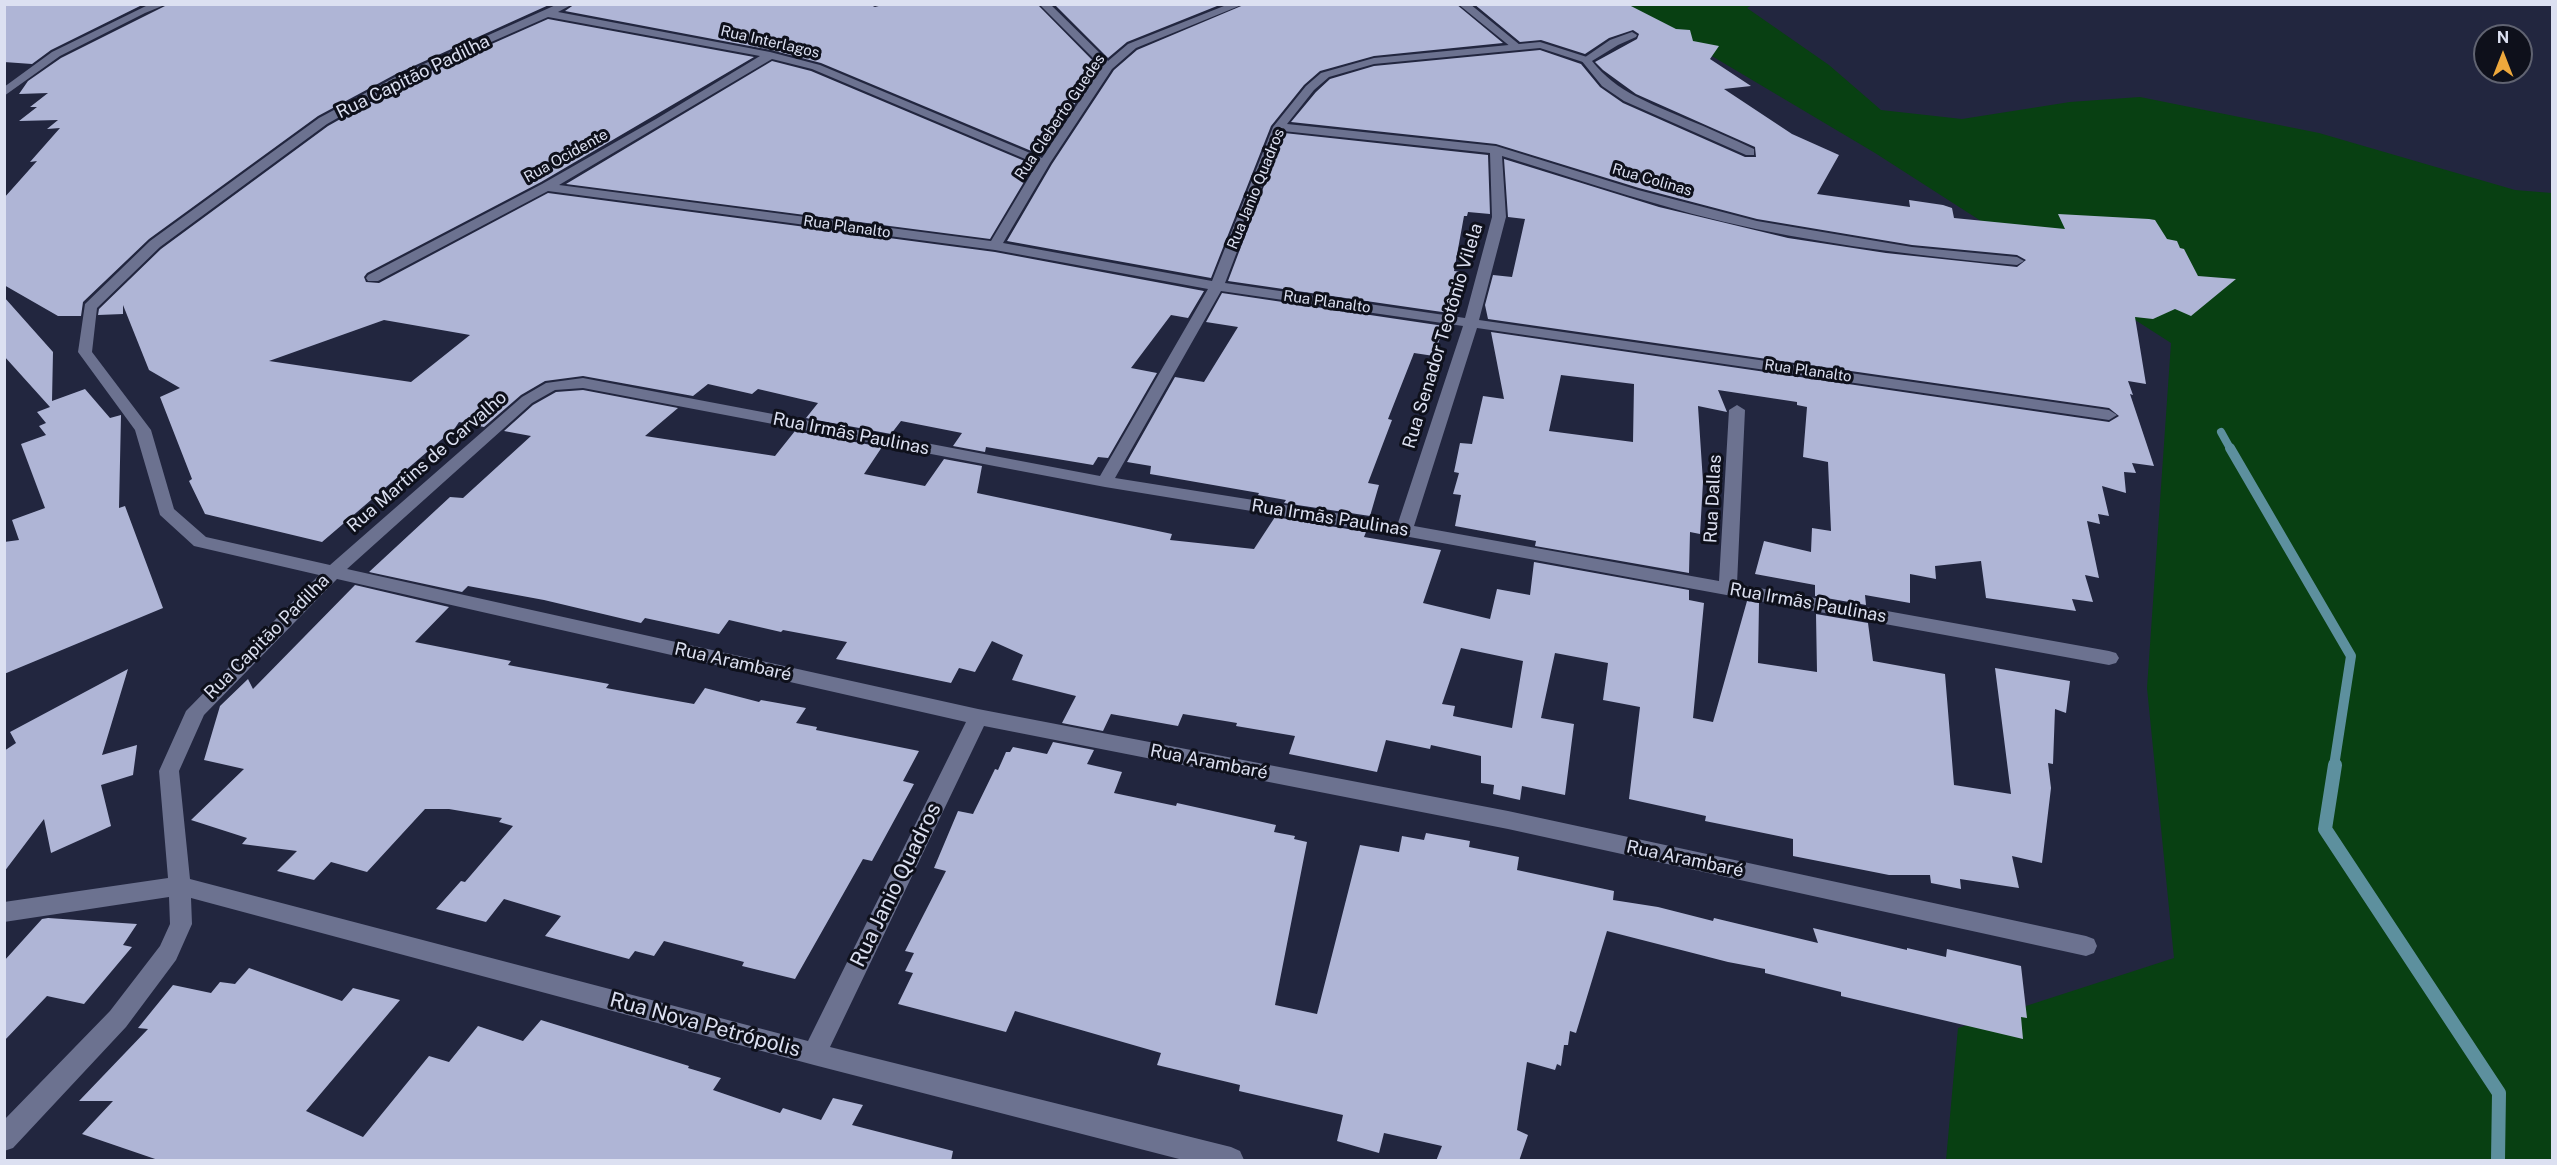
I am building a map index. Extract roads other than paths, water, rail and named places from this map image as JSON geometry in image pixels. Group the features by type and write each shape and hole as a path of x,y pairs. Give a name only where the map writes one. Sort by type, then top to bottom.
{"street":[{"path":"4,93 56,54 141,11 162,4"},
{"name":"Rua Capitão Padilha","path":"333,572 200,542 166,511 143,430 85,352 90,307 155,244 323,121 401,78 568,4"},
{"path":"1044,4 1108,67"},
{"name":"Rua Cleberto Guedes","path":"995,246 1044,163 1108,67 1132,46 1239,4"},
{"path":"1463,4 1515,45"},
{"name":"Rua Interlagos","path":"546,14 770,55 816,68 1044,163"},
{"path":"1632,34 1620,38 1586,60 1597,76 1634,103 1679,120 1750,152"},
{"name":"Rua Janio Quadros","path":"1105,482 1217,286 1279,127 1310,87 1325,75 1374,61 1515,45 1553,48 1586,60"},
{"name":"Rua Ocidente","path":"373,278 546,187 660,122 770,55"},
{"name":"Rua Colinas","path":"1279,127 1496,150 1633,193 1756,225 1912,251 2017,261"},
{"name":"Rua Senador Teotônio Vilela","path":"1404,530 1471,323 1499,217 1496,150"},
{"name":"Rua Planalto","path":"546,187 995,246 1217,286 2109,415"},
{"name":"Rua Irmãs Paulinas","path":"551,386 584,383 1105,482 1404,530 2109,658"},
{"name":"Rua Martins de Carvalho","path":"333,572 527,400 551,386"},
{"name":"Rua Dallas","path":"1728,589 1737,410"},
{"name":"Rua Capitão Padilha","path":"4,1139 118,1019 168,953 181,924 180,886 169,771 195,711 333,572"},
{"name":"Rua Arambaré","path":"333,572 978,717 1508,820 2086,946"},
{"name":"Rua Janio Quadros","path":"814,1054 978,717"},
{"path":"4,912 180,886"},
{"name":"Rua Nova Petrópolis","path":"180,886 814,1054 1231,1161"}],"waterway":[{"path":"2221,432 2231,450"},
{"path":"2230,448 2351,656 2334,766"},
{"path":"2335,765 2325,829 2499,1093 2498,1160"}]}
